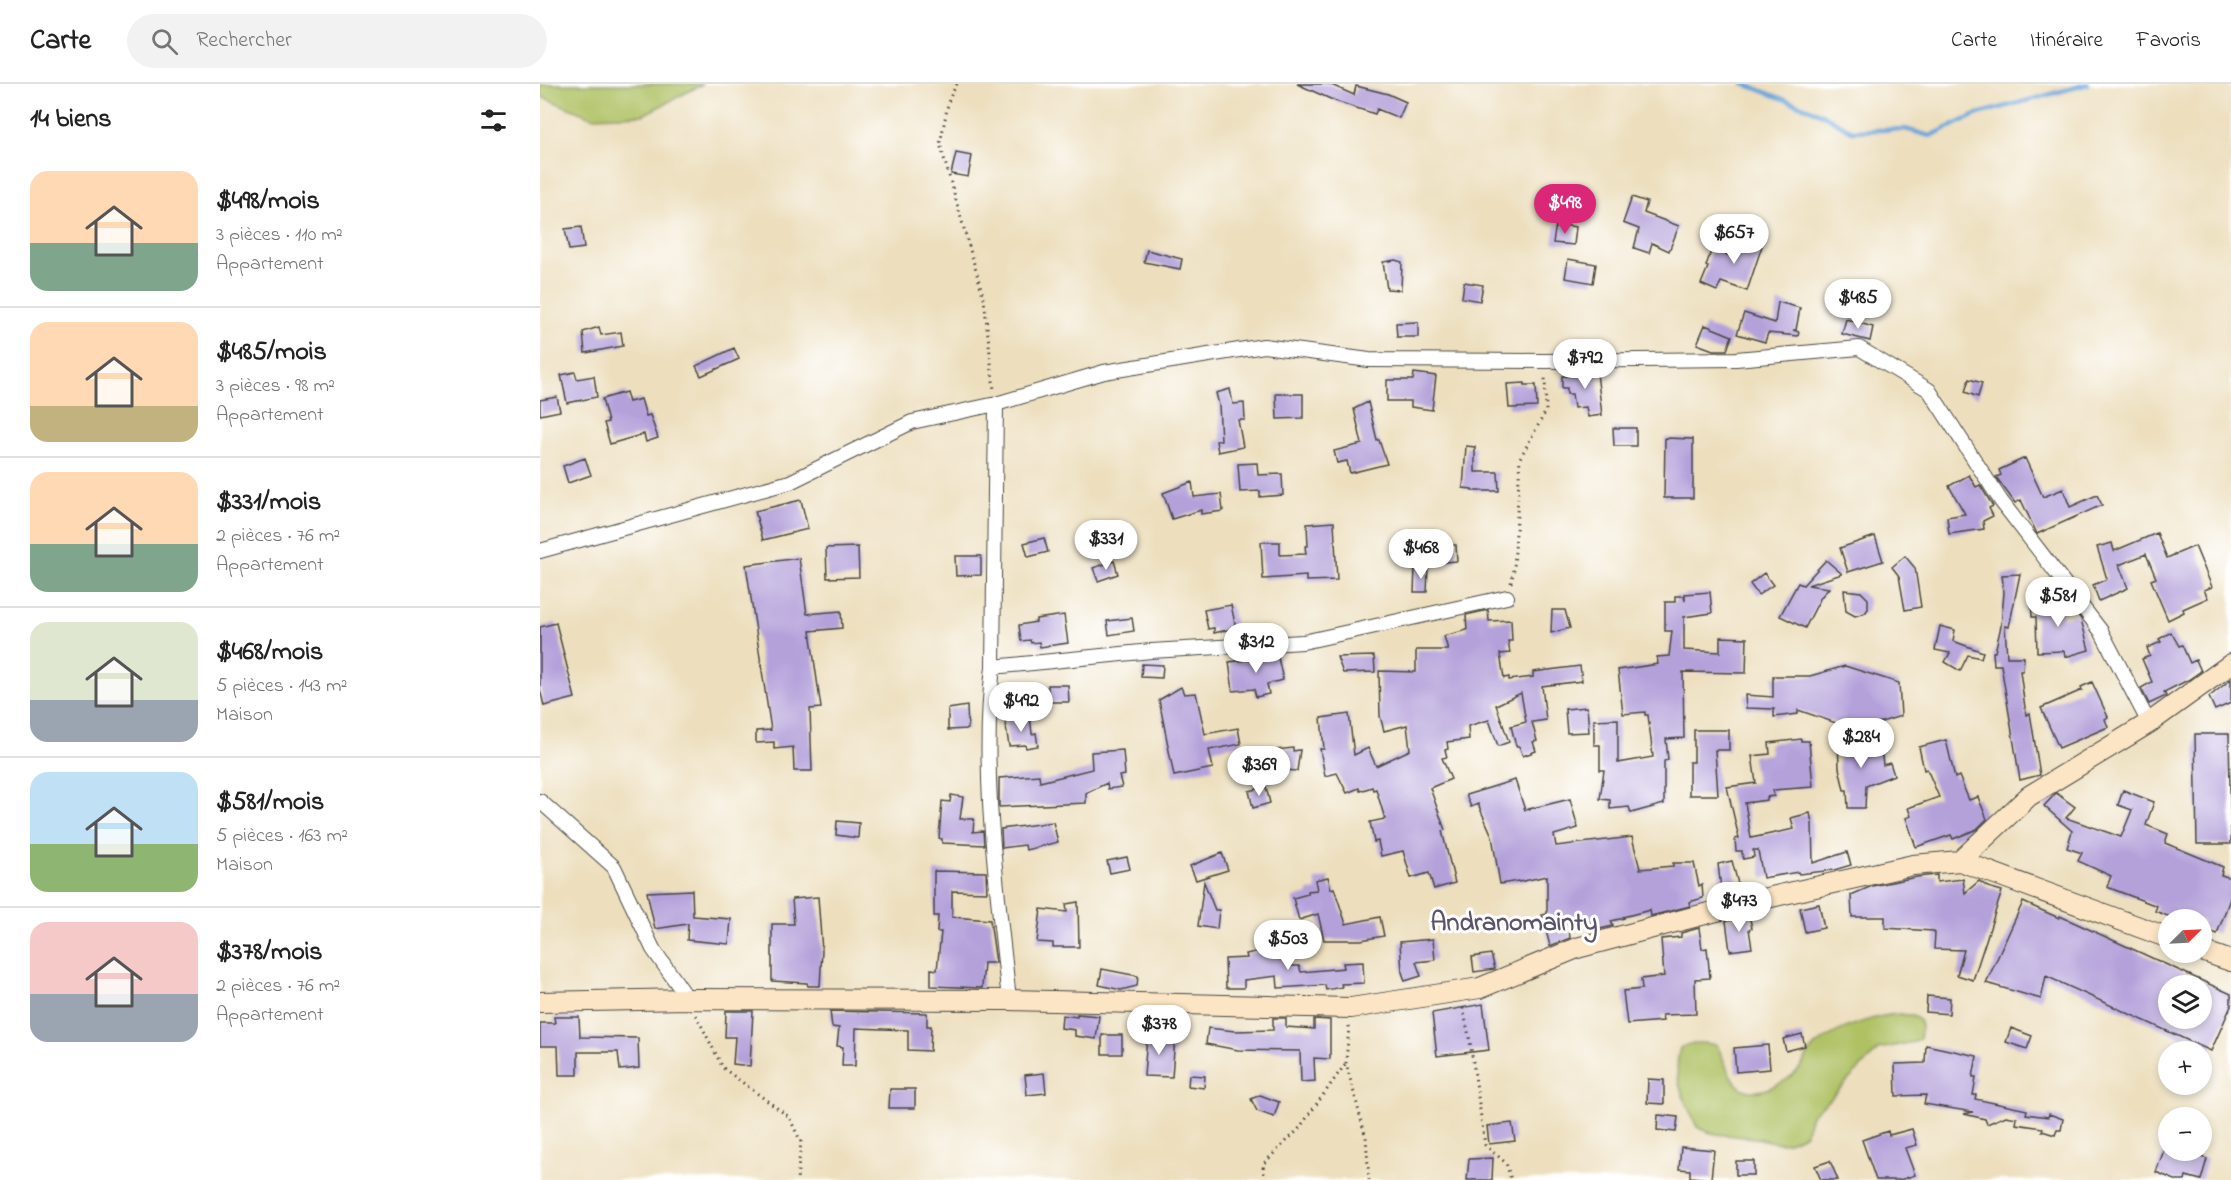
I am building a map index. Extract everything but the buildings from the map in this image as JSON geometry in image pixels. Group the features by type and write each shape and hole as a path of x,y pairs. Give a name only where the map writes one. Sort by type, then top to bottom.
{"main road":[{"path":"1960,861 2029,796 2149,723 2231,664"},
{"path":"540,1002 688,999 1009,1000 1351,1008 1480,988 1577,948 1736,905 1913,865 1960,861 2158,934"},
{"path":"2212,954 2231,961"}],"street":[{"path":"540,551 789,482 912,422 996,404 1104,372 1264,346 1369,360 1544,361 1736,359 1859,348 1929,390 2001,501 2101,632 2149,723"},
{"path":"996,404 993,667 988,705 990,797 1009,1000"},
{"path":"993,667 1151,651 1303,642 1507,597"},
{"path":"540,801 614,867 653,949 688,999"}],"path":[{"path":"957,84 949,99 940,144 984,299 996,404"},
{"path":"1507,597 1514,569 1520,458 1546,411 1544,361"},
{"path":"1459,992 1470,1041 1485,1145 1506,1163 1511,1180"},
{"path":"688,999 723,1068 789,1117 801,1142 797,1180"},
{"path":"1351,1008 1346,1063 1366,1138 1369,1180"},
{"path":"1264,1180 1263,1164 1299,1130 1346,1063"}],"green space":[{"path":"540,84 703,84 643,115 591,117 540,96"},
{"path":"1900,1014 1919,1020 1920,1039 1879,1049 1811,1115 1805,1134 1779,1143 1718,1134 1697,1127 1678,1080 1680,1048 1693,1043 1717,1045 1735,1082 1750,1091 1760,1091 1793,1075 1817,1044 1839,1031 1881,1017"}],"waterway":[{"path":"1744,84 1818,112 1852,131 1905,129 1930,136 1978,114 2088,84"}],"district":[{"name":"Andranomainty","path":"1514,921"}]}
